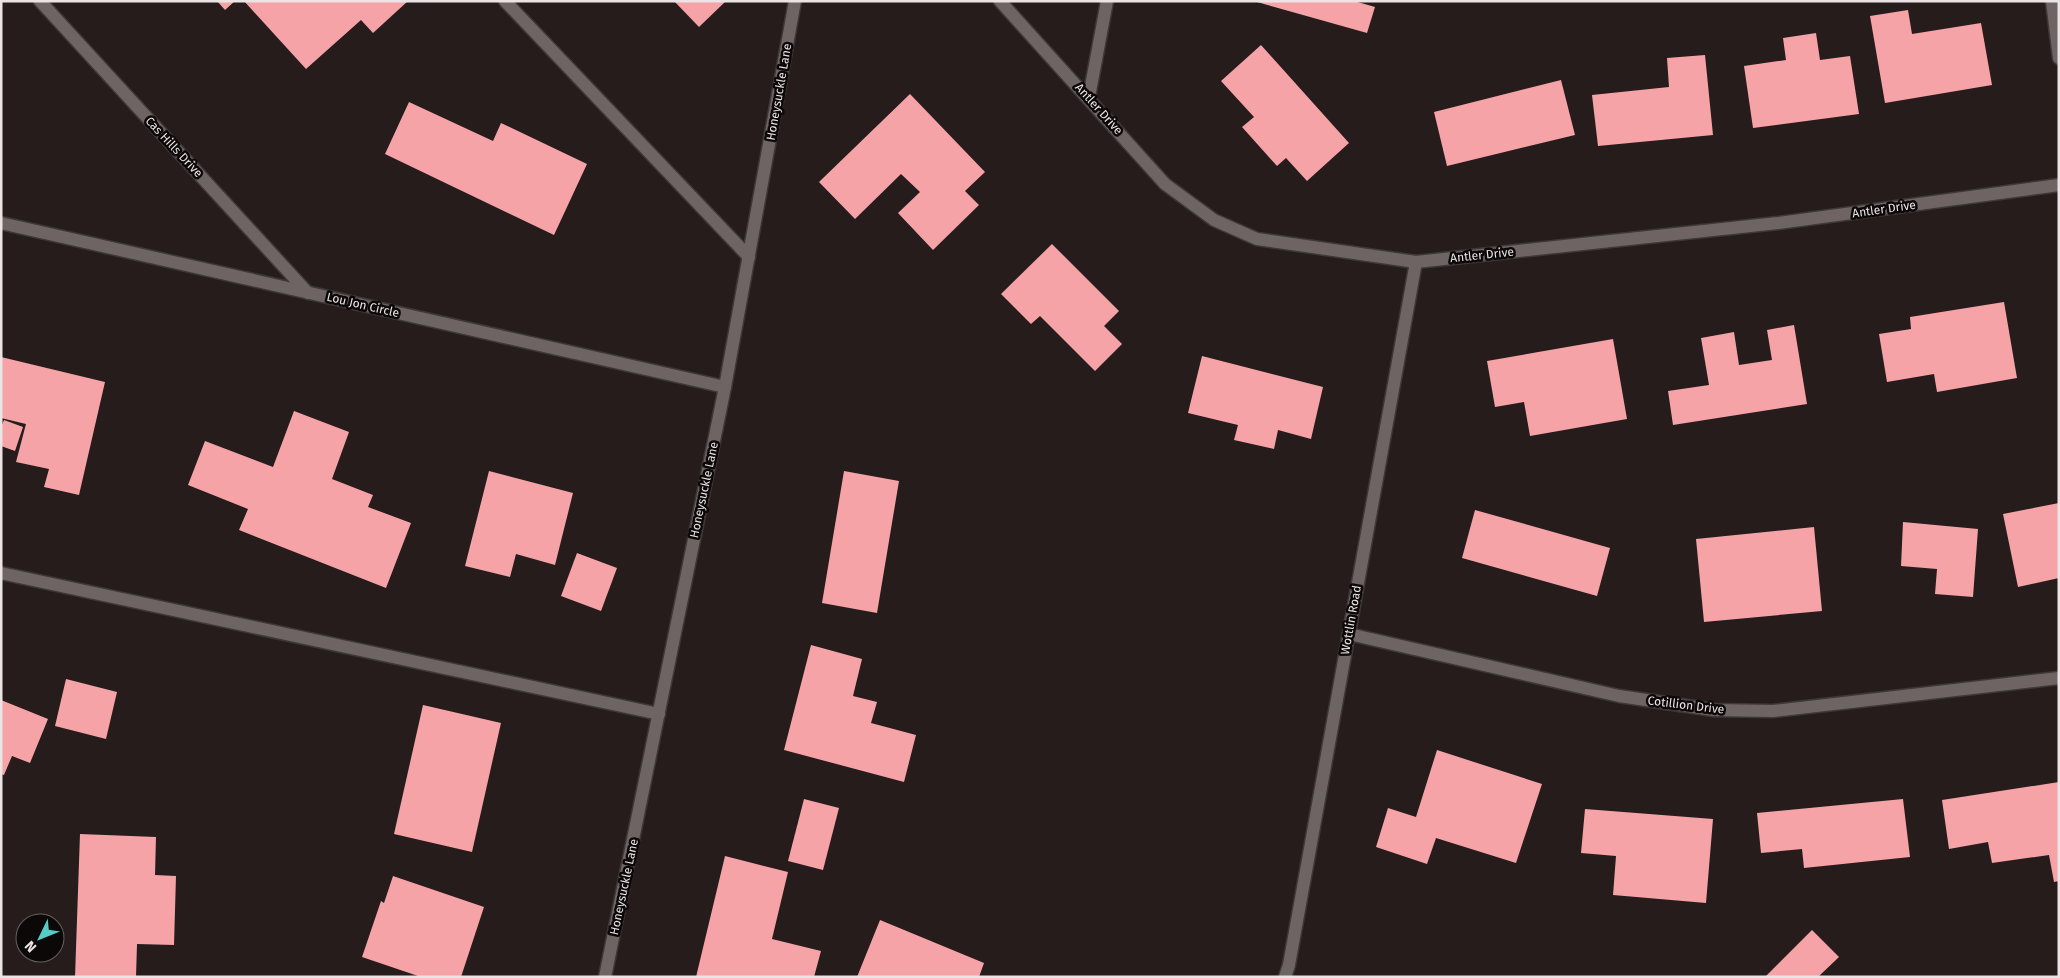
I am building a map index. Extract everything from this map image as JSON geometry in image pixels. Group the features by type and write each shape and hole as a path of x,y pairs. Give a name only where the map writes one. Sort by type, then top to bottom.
{"street":[{"name":"Cas Hills Drive","path":"40,1 308,293"},
{"path":"505,1 749,257"},
{"name":"Honeysuckle Lane","path":"605,977 725,387 795,1"},
{"name":"Antler Drive","path":"1000,1 1089,97 1165,184 1214,220 1257,238 1310,244 1416,262 1778,223 2059,185"},
{"path":"1089,97 1107,1"},
{"path":"2052,1 2059,58"},
{"name":"Lou Jon Circle","path":"1,223 725,387"},
{"name":"Wottlin Road","path":"1285,977 1289,965 1416,262"},
{"path":"1,573 659,714"},
{"name":"Cotillion Drive","path":"1349,634 1619,696 1714,710 1773,711 2059,678"}],"building":[{"path":"217,1 235,1 225,10"},
{"path":"244,1 408,1 373,33 361,20 306,69"},
{"path":"674,1 726,1 699,27"},
{"path":"1354,1 1375,7 1367,33 1257,2"},
{"path":"1908,10 1912,34 1981,23 1992,85 1885,103 1870,16"},
{"path":"1816,33 1820,60 1850,56 1859,114 1753,128 1744,66 1786,60 1783,38"},
{"path":"1261,45 1349,143 1307,181 1286,158 1277,166 1242,127 1254,117 1221,81"},
{"path":"1705,55 1713,135 1598,146 1592,95 1669,87 1667,58"},
{"path":"1561,80 1575,135 1447,166 1434,112"},
{"path":"910,94 985,172 965,191 979,205 933,250 898,213 920,192 901,174 855,219 819,182"},
{"path":"409,102 493,141 501,123 587,164 554,235 385,154"},
{"path":"1052,244 1119,311 1104,326 1122,344 1095,371 1040,316 1031,324 1001,294"},
{"path":"2004,302 2017,378 1937,392 1934,374 1887,382 1879,334 1911,329 1910,317"},
{"path":"1794,325 1807,404 1673,425 1668,391 1709,385 1701,338 1734,332 1739,365 1772,360 1767,330"},
{"path":"1613,339 1627,419 1530,436 1524,402 1495,407 1487,361"},
{"path":"1202,356 1323,387 1311,439 1278,430 1274,449 1234,440 1238,425 1188,413"},
{"path":"1,357 105,382 79,495 44,487 49,469 16,462 26,424 1,418"},
{"path":"294,411 349,432 332,479 373,495 368,507 411,523 386,588 239,530 248,509 188,485 205,441 273,467"},
{"path":"4,420 23,427 15,451 1,446 1,427"},
{"path":"489,471 573,493 555,565 516,554 510,577 465,566"},
{"path":"844,471 899,481 877,613 822,603"},
{"path":"2059,503 2059,578 2018,587 2003,514"},
{"path":"1475,510 1610,548 1597,596 1462,558"},
{"path":"1903,522 1978,529 1973,597 1935,594 1937,569 1901,566"},
{"path":"1814,527 1822,611 1704,622 1696,539"},
{"path":"577,553 617,568 601,611 561,596"},
{"path":"811,645 862,659 853,696 877,702 871,723 916,735 904,782 784,750"},
{"path":"66,679 117,692 106,739 55,726"},
{"path":"1,700 48,719 30,763 12,756 4,775 1,774"},
{"path":"423,705 501,723 472,852 394,834"},
{"path":"1437,750 1542,784 1516,863 1436,838 1427,864 1376,847 1388,808 1416,817"},
{"path":"2059,782 2059,881 2054,882 2049,855 1992,863 1988,842 1949,849 1942,800"},
{"path":"804,799 839,808 823,870 788,861"},
{"path":"1903,799 1910,857 1804,868 1802,849 1761,853 1757,813"},
{"path":"1585,809 1713,819 1706,903 1613,895 1616,856 1581,853"},
{"path":"80,834 156,837 155,875 176,876 174,945 137,944 136,977 75,977"},
{"path":"725,856 788,872 772,939 821,951 814,977 696,977"},
{"path":"393,876 484,907 461,977 421,977 362,957 381,901 384,903"},
{"path":"880,920 984,963 979,977 857,977"},
{"path":"1812,930 1839,957 1818,977 1765,977"}]}
